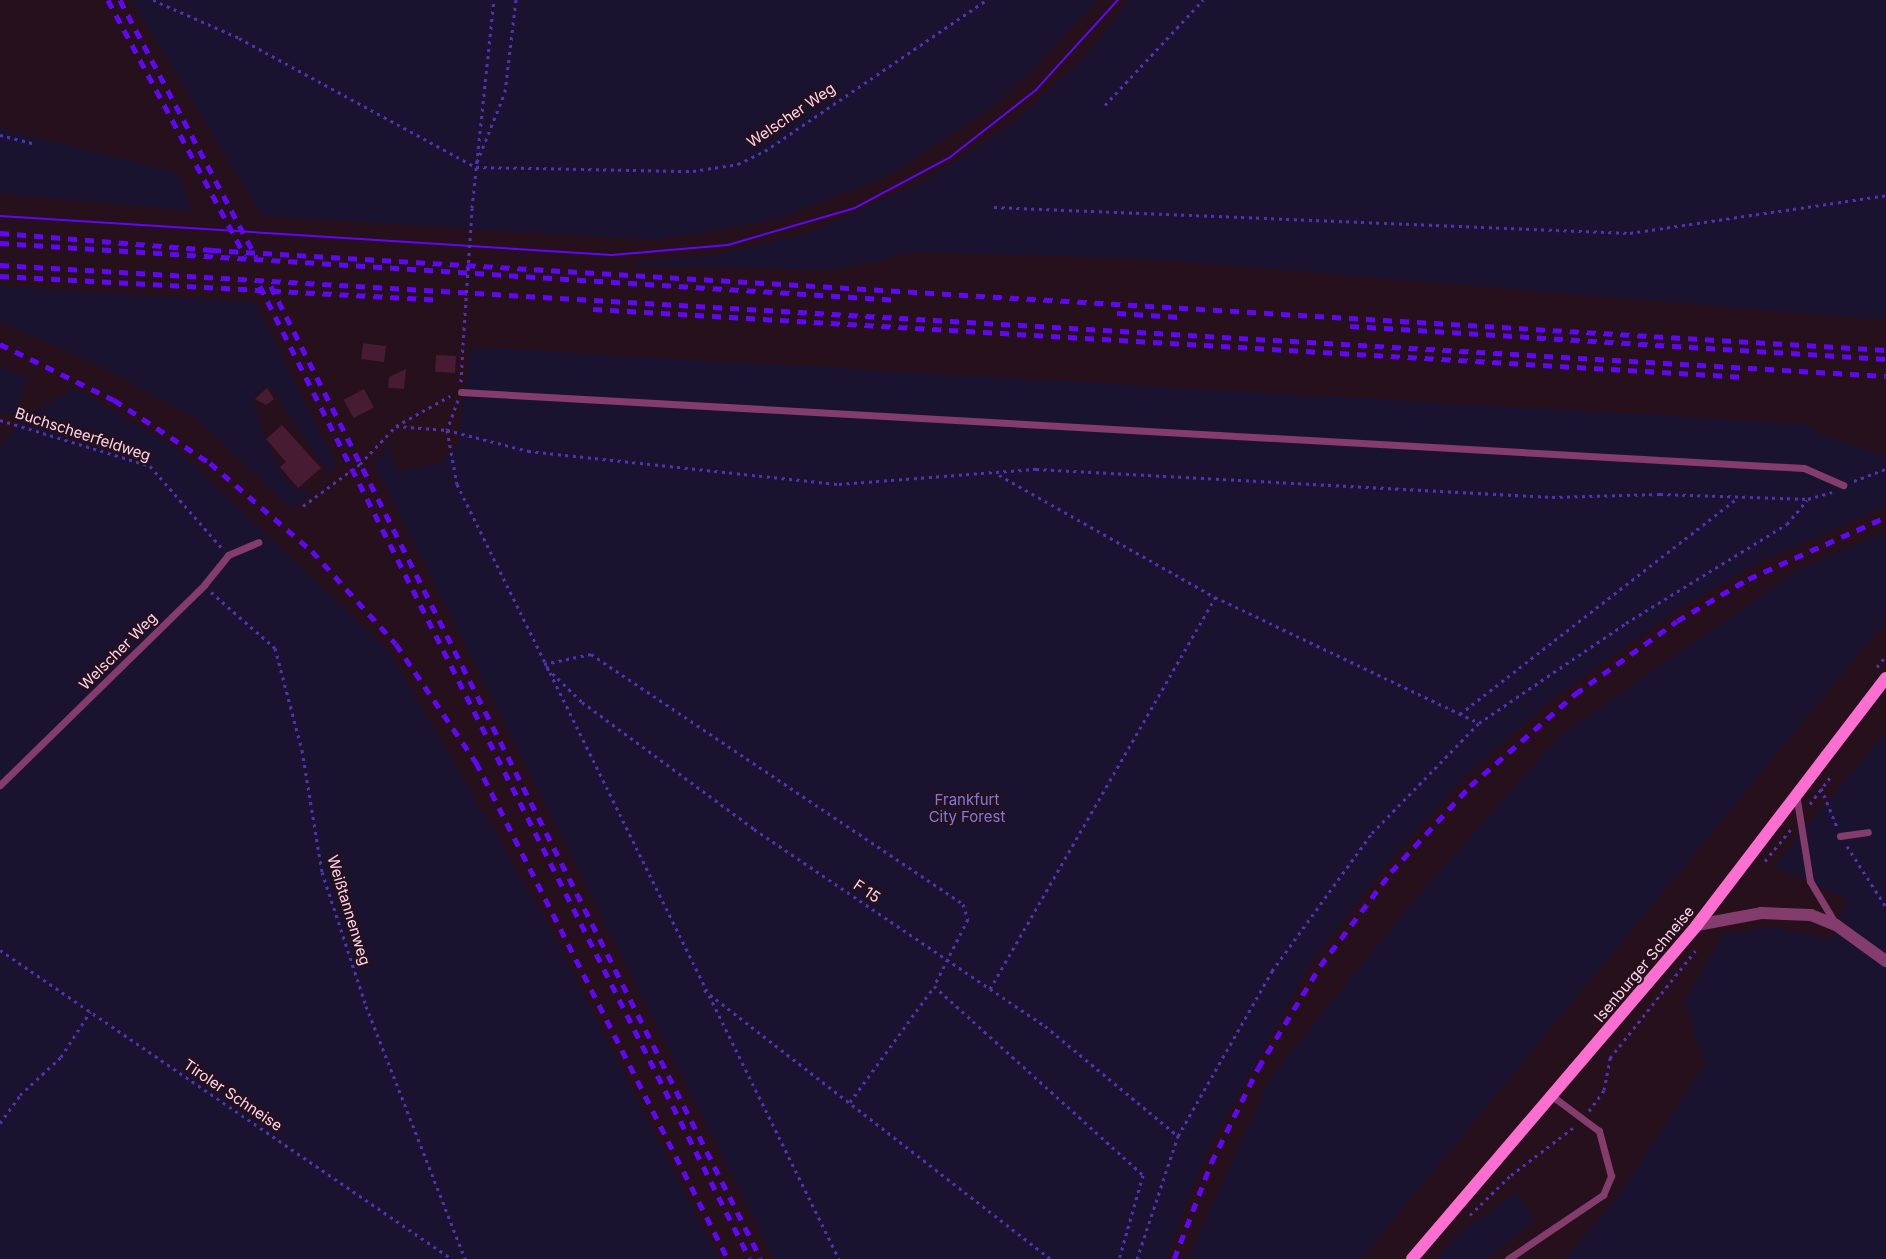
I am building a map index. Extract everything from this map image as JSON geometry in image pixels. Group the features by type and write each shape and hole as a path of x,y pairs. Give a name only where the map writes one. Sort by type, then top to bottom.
{"main road":[{"name":"Isenburger Schneise","path":"1412,1259 1697,925 1797,800 1886,678"}],"street":[{"path":"1697,925 1785,912 1836,925 1886,961"}],"lane":[{"path":"461,393 1804,468 1843,485"},
{"name":"Welscher Weg","path":"0,785 204,585 228,555 258,542"},
{"path":"1797,800 1810,881 1836,925"},
{"path":"1840,836 1868,832"},
{"path":"1508,1259 1603,1195 1611,1176 1610,1159 1599,1131 1552,1096"}],"path":[{"path":"153,0 239,38 476,166"},
{"path":"494,0 472,208 461,393 447,430 457,484 703,989 839,1259"},
{"path":"476,166 505,92 516,0"},
{"name":"Welscher Weg","path":"476,166 693,171 738,164 765,151 986,0"},
{"path":"1104,105 1203,0"},
{"path":"0,135 33,143"},
{"path":"994,207 1630,233 1886,195"},
{"path":"303,506 367,455 396,426 437,399 461,393"},
{"name":"Buchscheerfeldweg","path":"0,420 150,466 228,555"},
{"path":"396,426 447,430 528,451 839,484 997,474 1036,469 1552,497 1660,494 1736,499 1808,499 1886,469"},
{"path":"997,474 1215,597 1479,723"},
{"path":"1460,714 1736,499"},
{"path":"1137,1259 1178,1136 1272,970 1372,832 1479,723 1626,623 1787,524 1808,499"},
{"name":"Weißtannenweg","path":"204,585 276,648 302,750 322,873 366,1006 465,1259"},
{"path":"990,989 1215,597"},
{"path":"544,664 591,654 963,903 968,920 949,961 934,986 850,1102"},
{"name":"F 15","path":"544,664 582,702 754,829 1045,1026 1178,1136"},
{"path":"1763,864 1821,789 1840,836 1886,907"},
{"path":"1462,1224 1511,1175 1582,1120 1604,1090 1616,1050 1698,947"},
{"name":"Tiroler Schneise","path":"0,950 452,1259"},
{"path":"934,986 1143,1175 1119,1259"},
{"path":"703,989 1051,1259"},
{"path":"0,1123 20,1095 61,1057 90,1012"}],"green space":[{"path":"131,0 1097,0 1025,78 986,111 888,176 772,221 658,240 262,216"},
{"path":"1129,0 1886,0 1886,320 1153,259 914,252 833,270 635,266 636,261 711,256 809,233 925,181 1018,119 1086,55"},
{"path":"0,128 177,172 193,211 0,193"},
{"path":"0,286 255,302 336,464 329,474 269,385 253,397 265,439 288,484 312,494 291,509 198,420 93,362 7,325 0,319"},
{"name":"Frankfurt City Forest","path":"471,347 1809,424 1814,431 1886,456 1886,506 1756,564 1685,605 1552,699 1471,771 1384,867 1312,962 1204,1157 1166,1259 774,1259 374,464 389,442 396,471 440,464 458,442"},
{"path":"0,367 27,377 15,414 0,413"},
{"path":"75,388 176,448 389,651 541,911 719,1259 0,1259 0,447 21,419"},
{"path":"1886,531 1886,621 1361,1259 1187,1259 1271,1076 1416,898 1559,736 1801,568"},
{"path":"1886,732 1886,1259 1564,1259 1618,1197 1705,1063 1684,1001 1724,934 1776,927 1830,940 1848,899 1774,866"},
{"path":"1517,1193 1535,1220 1487,1259 1436,1259 1460,1232"}],"building":[{"path":"363,343 386,346 384,362 361,359"},
{"path":"436,355 456,356 455,373 435,372"},
{"path":"406,369 404,389 388,388 389,377"},
{"path":"267,388 274,399 266,405 255,399"},
{"path":"364,389 374,408 354,418 344,400"},
{"path":"282,425 321,468 298,488 280,467 286,462 266,439"}],"tram line":[{"path":"0,216 612,255 728,245 855,208 949,158 1036,90 1118,0"}],"railway":[{"path":"108,0 245,256"},
{"path":"120,0 256,257"},
{"path":"0,233 212,250 1886,350"},
{"path":"0,243 898,300"},
{"path":"0,265 1886,376"},
{"path":"0,276 440,300"},
{"path":"260,286 750,1259"},
{"path":"271,286 761,1259"},
{"path":"593,309 1746,377"},
{"path":"1117,313 1180,317"},
{"path":"1350,326 1886,359"},
{"path":"0,344 114,400 210,463 312,551 396,644 476,762 728,1259"},
{"path":"1174,1259 1211,1163 1258,1068 1320,966 1391,872 1470,786 1575,694 1677,621 1748,579 1886,517"}]}
